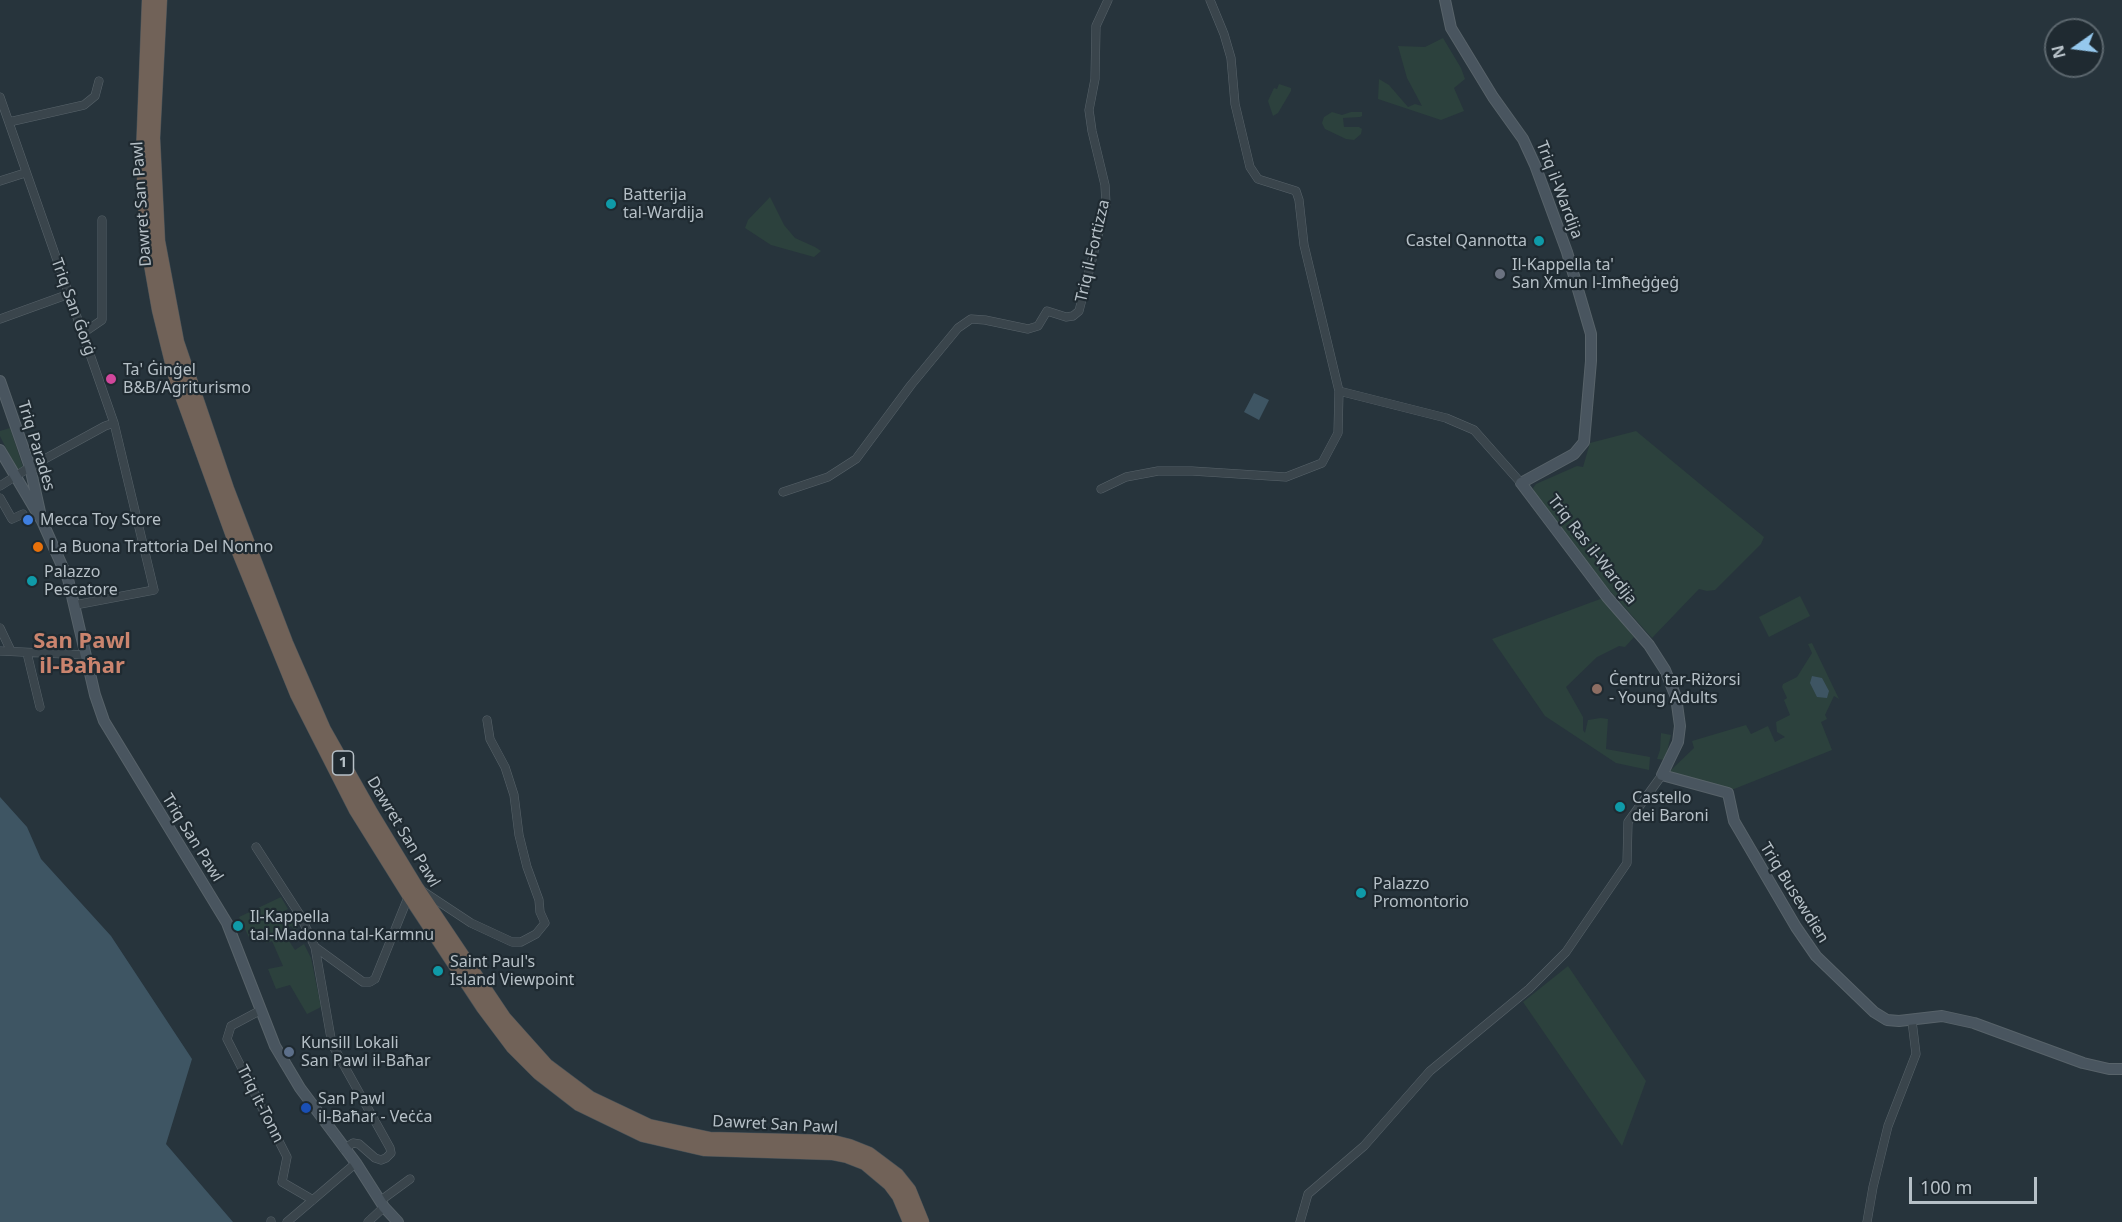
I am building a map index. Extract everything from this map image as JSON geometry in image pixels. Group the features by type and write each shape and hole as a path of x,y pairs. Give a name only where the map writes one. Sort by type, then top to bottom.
{"highway":[{"name":"Dawret San Pawl","path":"149,0 143,154 147,242 159,310 176,379 237,547 297,694 356,810 504,1018 546,1065 590,1098 649,1126 710,1139 833,1142 849,1146 869,1154 897,1175 909,1190 922,1222"},
{"name":"Dawret San Pawl","path":"160,0 153,138 158,241 177,342 240,523 291,654 324,730 412,891 483,1006 513,1047 539,1073 579,1104 643,1135 704,1149 832,1153 847,1156 866,1163 890,1184 899,1196 910,1222"}],"street":[{"name":"Triq il-Fortizza","path":"783,492 828,477 856,459 958,327 971,319 1028,329 1038,326 1047,311 1066,317 1073,316 1079,311 1107,204 1106,185 1089,110 1095,79 1096,26 1108,0"},
{"path":"1101,489 1126,477 1158,471 1286,477 1322,463 1338,433 1339,391 1304,246 1299,200 1296,191 1258,179 1250,167 1235,104 1231,58 1210,0"},
{"name":"Triq il-Wardija","path":"1445,0 1451,28 1522,139 1535,165 1567,252 1591,334 1585,437 1582,445 1574,454 1521,483"},
{"path":"9,122 84,105 95,96 99,81"},
{"name":"Triq San Ġorġ","path":"0,97 114,423 154,590 75,605"},
{"path":"0,181 25,172"},
{"path":"83,333 102,320 102,220"},
{"path":"0,320 69,294"},
{"name":"Triq Parades","path":"0,381 30,467 42,521"},
{"name":"Triq Ras il-Wardija","path":"1300,1222 1308,1194 1364,1146 1430,1071 1529,989 1566,952 1627,863 1628,822 1662,775 1678,742 1680,726 1676,697 1665,670 1649,645 1607,597 1521,483 1474,430 1446,418 1339,391"},
{"path":"0,486 30,467 114,423"},
{"name":"Triq San Pawl","path":"0,450 42,521 68,579 95,695 104,721 227,923 275,1046 300,1088 356,1163 382,1204 398,1222"},
{"path":"0,498 12,519 23,514"},
{"path":"0,628 11,651"},
{"path":"0,651 86,655"},
{"path":"27,652 40,707"},
{"path":"315,947 363,982 370,982 375,979 412,891 512,942 521,942 536,934 545,923 527,867 505,767 490,739 486,720"},
{"name":"Triq Busewdien","path":"1662,775 1728,793 1734,821 1759,866 1816,956 1874,1012 1887,1020 1912,1021 1924,1017 1942,1016 1974,1023 2084,1063 2109,1069 2122,1069"},
{"path":"256,848 300,915 315,947 332,1044 390,1148 391,1154 381,1160 356,1143 344,1149"},
{"name":"Triq it-Tonn","path":"261,1010 231,1026 227,1039 287,1157 282,1182 313,1200"},
{"path":"1867,1222 1888,1126 1916,1054 1912,1021"},
{"path":"287,1222 356,1163"},
{"path":"368,1222 382,1204 410,1179"}],"green space":[{"path":"1443,38 1465,79 1454,88 1464,111 1441,120 1378,99 1379,79 1389,85 1408,107 1415,104 1422,106 1407,78 1398,46 1425,47"},
{"path":"1279,84 1291,88 1291,91 1278,113 1273,116 1268,101 1274,88 1277,89"},
{"path":"1332,112 1342,115 1362,112 1360,117 1343,118 1344,127 1359,127 1362,129 1361,134 1354,140 1346,139 1325,129 1322,123 1324,117"},
{"path":"770,197 784,225 795,238 821,251 814,257 771,245 745,228 748,220"},
{"path":"10,428 23,467 17,470 0,436 0,431"},
{"path":"1636,431 1764,537 1761,544 1715,590 1699,589 1652,638 1603,583 1535,496 1533,488 1536,484 1577,466 1583,467 1590,443"},
{"path":"1800,596 1810,616 1769,637 1759,617"},
{"path":"1603,598 1634,637 1625,647 1619,646 1597,657 1566,687 1583,717 1585,733 1588,720 1608,719 1606,749 1650,757 1649,770 1616,763 1545,716 1492,639"},
{"path":"1812,643 1839,699 1834,696 1825,715 1827,719 1821,722 1832,750 1729,791 1672,775 1670,771 1694,748 1692,741 1746,725 1751,734 1768,726 1775,742 1785,737 1777,732 1776,722 1790,715 1782,687 1783,684 1797,677 1812,653 1808,644"},
{"path":"1661,733 1671,735 1665,760 1657,759"},
{"path":"281,897 288,909 279,914 282,919 291,915 297,928 294,930 291,926 285,930 289,937 287,938 295,950 304,944 311,958 321,1007 307,1014 290,985 276,989 268,969 283,966 272,941 266,943 262,932 249,937 239,917"},
{"path":"1568,966 1646,1081 1622,1146 1523,1002"}],"water":[{"path":"1254,393 1269,400 1259,420 1244,412"},
{"path":"1812,676 1822,678 1829,691 1827,698 1817,697 1810,683"},
{"path":"0,797 27,827 41,859 111,936 192,1059 166,1144 233,1222 0,1222"}],"place":[{"name":"Batterija tal-Wardija","path":"611,204"},
{"name":"Castel Qannotta","path":"1539,241"},
{"name":"Il-Kappella ta' San Xmun l-Imħeġġeġ","path":"1500,274"},
{"name":"Ta' Ġinġel B&B/Agriturismo","path":"111,379"},
{"name":"Mecca Toy Store","path":"28,520"},
{"name":"La Buona Trattoria Del Nonno","path":"38,547"},
{"name":"Palazzo Pescatore","path":"32,581"},
{"name":"Ċentru tar-Riżorsi - Young Adults","path":"1597,689"},
{"name":"Castello dei Baroni","path":"1620,807"},
{"name":"Palazzo Promontorio","path":"1361,893"},
{"name":"Il-Kappella tal-Madonna tal-Karmnu","path":"238,926"},
{"name":"Saint Paul's Island Viewpoint","path":"438,971"},
{"name":"Kunsill Lokali San Pawl il-Baħar","path":"289,1052"},
{"name":"San Pawl il-Baħar - Veċċa","path":"306,1108"}],"district":[{"name":"San Pawl il-Baħar","path":"82,654"}]}
